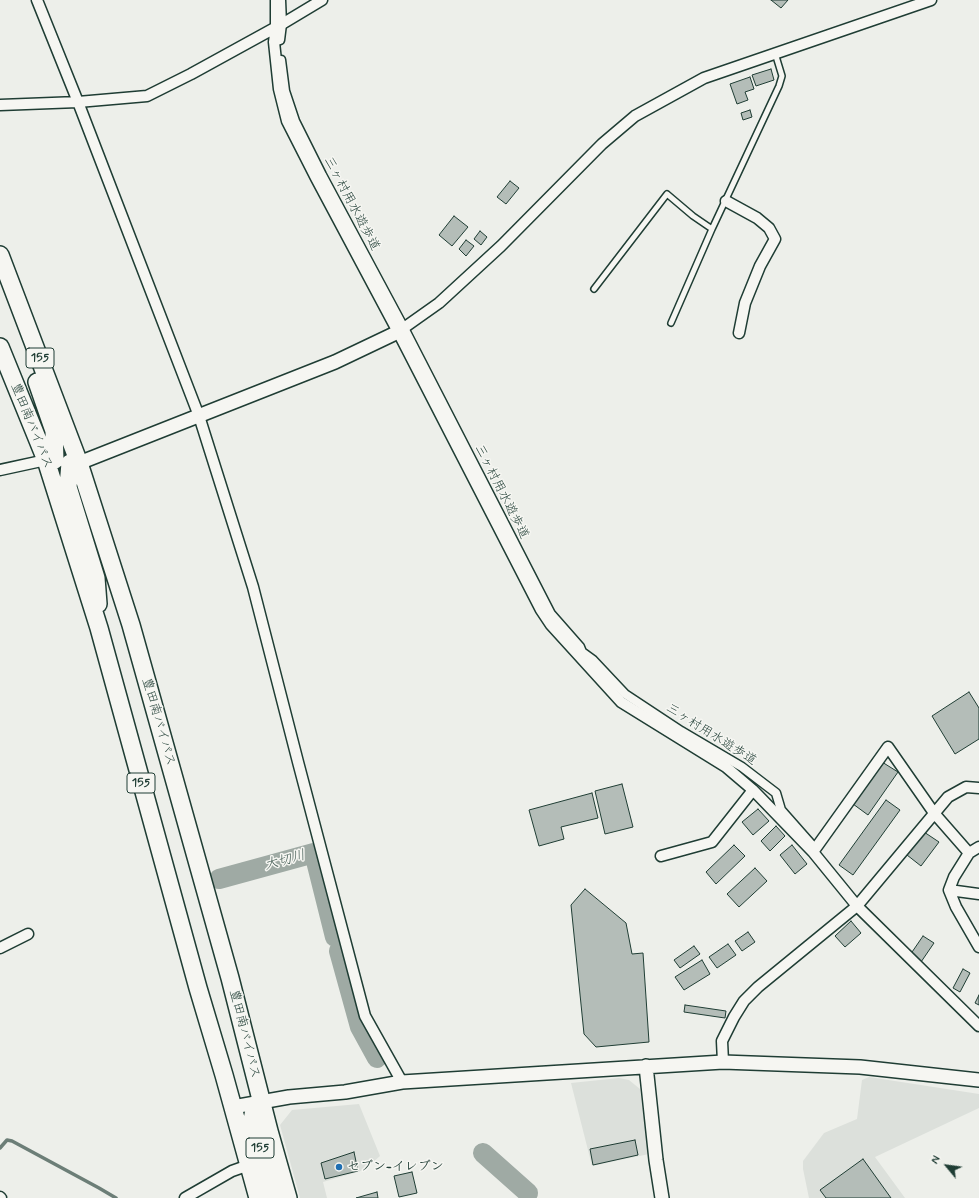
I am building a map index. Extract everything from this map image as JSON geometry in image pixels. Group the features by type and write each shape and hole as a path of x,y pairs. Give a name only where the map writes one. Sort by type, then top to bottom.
{"highway":[{"name":"豊田南バイパス","path":"0,255 12,284 62,461 99,628 198,988 233,1106 258,1198"},
{"path":"12,284 15,318 54,431 68,487 96,578 99,628"},
{"name":"豊田南バイパス","path":"0,347 62,461 131,625 230,978 261,1102 288,1198"},
{"name":"155","path":"261,1102 254,1110 252,1120 274,1198"}],"street":[{"path":"37,0 199,416 253,587 366,1016 402,1082"},
{"path":"276,0 279,26"},
{"path":"281,0 279,26 274,42 279,89 287,121 316,178 401,330 541,610 551,625 621,702 726,767 753,790 815,851 857,906 979,1026"},
{"path":"0,105 78,102 147,96 279,26 322,0"},
{"path":"0,470 62,461 199,416 335,362 401,330 444,298 501,246 602,144 635,116 704,78 907,4 931,0"},
{"path":"726,201 757,218 769,228 775,239 760,266 745,303 739,333"},
{"name":"三ヶ村用水遊歩道","path":"401,330 552,614 580,647 582,652 593,660 625,694 681,731 742,767 776,793 781,810 815,851"},
{"path":"815,851 888,746 934,813 969,853"},
{"path":"723,1062 722,1041 734,1017 744,1002 758,987 857,906 948,797 966,787 979,788"},
{"path":"661,856 712,842 753,790"},
{"path":"979,847 969,853 954,878 949,890 956,907 979,947"},
{"path":"949,890 979,894"},
{"path":"0,948 28,934"},
{"path":"233,1106 289,1097 345,1092 402,1082 723,1062 860,1068 979,1080"},
{"path":"646,1066 656,1160 662,1198"},
{"path":"185,1198 232,1171 249,1165"}],"lane":[{"path":"671,323 712,229 779,86 782,76 775,53"},
{"path":"594,289 667,194 692,216 712,229"}],"shaded area":[{"path":"869,1077 979,1094 979,1108 875,1157 905,1198 809,1198 803,1169 803,1161 824,1133 857,1119 862,1080"},
{"path":"619,1078 629,1080 640,1089 649,1154 592,1166 571,1083"},
{"path":"359,1104 380,1156 364,1170 323,1182 327,1198 300,1198 280,1125 292,1110"}],"building":[{"path":"771,0 788,0 781,8"},
{"path":"771,69 774,80 756,86 752,75"},
{"path":"750,77 754,89 745,92 748,100 737,104 730,84"},
{"path":"750,110 752,117 743,120 741,113"},
{"path":"510,181 519,188 506,204 497,197"},
{"path":"454,216 468,227 452,246 439,235"},
{"path":"480,231 487,237 481,245 474,239"},
{"path":"466,240 474,246 466,256 459,249"},
{"path":"969,692 979,708 979,739 955,754 932,716"},
{"path":"882,762 898,772 868,815 853,804"},
{"path":"622,784 633,827 605,834 595,791"},
{"path":"592,793 598,818 561,827 564,839 539,846 529,810"},
{"path":"886,800 900,810 853,875 839,865"},
{"path":"758,809 769,821 753,835 742,822"},
{"path":"776,826 785,836 770,851 761,841"},
{"path":"924,832 939,842 921,866 907,855"},
{"path":"734,845 745,856 716,884 706,872"},
{"path":"792,845 807,864 795,874 780,855"},
{"path":"755,868 767,881 739,907 727,894"},
{"path":"585,889 626,923 632,954 643,953 649,1042 596,1047 584,1034 571,905"},
{"path":"851,921 861,933 845,947 835,936"},
{"path":"748,932 755,942 742,951 735,941"},
{"path":"923,936 934,943 921,962 910,955"},
{"path":"728,944 736,955 717,968 709,957"},
{"path":"694,946 700,954 680,968 674,960"},
{"path":"702,960 710,974 684,990 675,977"},
{"path":"963,969 970,973 960,992 953,988"},
{"path":"979,995 979,1005 975,1003"},
{"path":"685,1005 726,1011 725,1018 684,1012"},
{"path":"635,1140 638,1155 593,1165 590,1149"},
{"name":"セブン-イレブン","path":"354,1152 358,1171 325,1179 321,1163"},
{"path":"863,1159 891,1198 826,1198 820,1190"},
{"path":"412,1172 417,1193 399,1197 394,1176"},
{"path":"377,1192 378,1198 356,1198"}],"waterway":[{"name":"大切川","path":"219,879 314,853 335,937"},
{"name":"大切川","path":"339,951 360,1027 377,1058"},
{"path":"0,1148 7,1140 12,1141 116,1198"},
{"name":"大切川","path":"483,1153 528,1193"}],"place":[{"name":"セブン-イレブン","path":"339,1167"}]}
